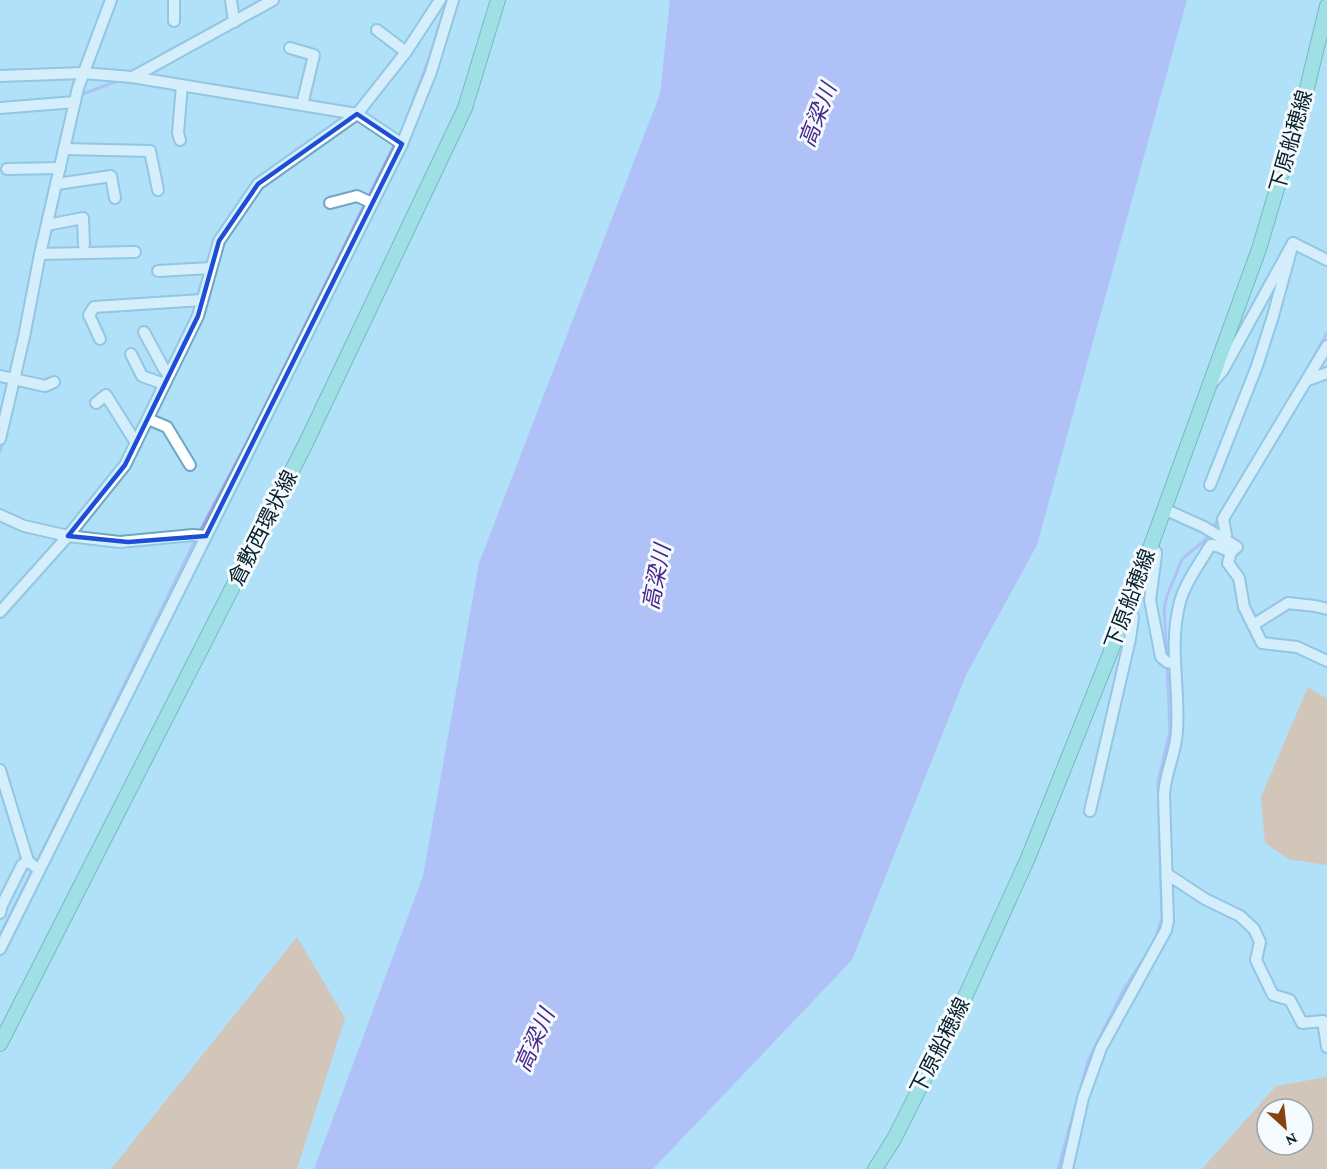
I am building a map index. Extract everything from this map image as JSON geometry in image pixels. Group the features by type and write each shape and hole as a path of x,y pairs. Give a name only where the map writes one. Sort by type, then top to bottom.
{"main road":[{"name":"倉敷西環状線","path":"0,1044 310,434 465,108 498,0"},
{"name":"下原船穂線","path":"874,1169 899,1129 975,976 1028,858 1129,606 1259,249 1307,88 1327,6"}],"street":[{"path":"0,439 17,379 47,225 75,102 83,73 111,0"},
{"path":"174,0 174,21"},
{"path":"231,0 234,22"},
{"path":"132,77 273,0"},
{"path":"0,612 68,536 125,465 198,316 219,241 258,184 357,114 406,52 440,0"},
{"path":"0,948 5,921 399,142 431,72 453,0"},
{"path":"377,30 406,52"},
{"path":"290,48 314,56 302,105"},
{"path":"0,76 83,73 132,77 182,85 357,114 399,142"},
{"path":"180,140 178,133 182,85"},
{"path":"1,104 75,102"},
{"path":"66,149 150,151 158,190"},
{"path":"7,170 60,168"},
{"path":"57,184 111,176 115,198"},
{"path":"330,203 357,196 369,201"},
{"path":"47,225 83,218 84,245"},
{"path":"1211,383 1228,361 1293,243"},
{"path":"1293,243 1327,260"},
{"path":"1210,485 1257,366 1293,243"},
{"path":"43,254 135,252"},
{"path":"158,271 211,268"},
{"path":"100,339 89,315 94,307 202,300"},
{"path":"144,332 164,369 166,379"},
{"path":"1066,1169 1083,1098 1101,1048 1166,930 1168,921 1164,795 1165,780 1177,737 1171,663 1178,608 1182,596 1216,537 1223,519 1327,346"},
{"path":"131,354 142,376 166,379"},
{"path":"1308,380 1327,373"},
{"path":"0,376 45,386 54,382"},
{"path":"96,403 106,395 136,443"},
{"path":"147,419 167,427 190,465"},
{"path":"1164,509 1216,537 1231,552 1228,563 1239,578 1244,607 1262,643 1297,647 1327,661"},
{"path":"0,515 24,526 68,536 128,542 201,535"},
{"path":"1149,547 1156,552 1156,555 1149,600 1161,657 1171,663"},
{"path":"1253,625 1288,603 1327,609"},
{"path":"1090,811 1130,639 1133,616 1129,606"},
{"path":"0,770 34,866"},
{"path":"5,921 2,906 22,865 34,866"},
{"path":"1167,874 1205,899 1240,916 1254,929 1260,942 1256,960 1273,995 1290,1000 1302,1023 1323,1021 1327,1047"},
{"path":"1070,1157 1074,1169"}],"highlighted area":[{"path":"357,114 402,144 206,536 128,542 68,536 125,465 198,316 219,241 258,184"}],"shaded area":[{"path":"1308,687 1327,699 1327,865 1288,859 1265,843 1261,797"},
{"path":"297,937 345,1018 297,1169 111,1169"},
{"path":"1327,1077 1327,1169 1202,1169 1255,1110 1255,1157 1315,1157 1315,1097 1266,1097 1276,1086"}],"water":[{"name":"高梁川","path":"670,0 1187,0 1037,545 966,675 852,960 653,1169 314,1169 423,876 479,563 660,94"}],"waterway":[{"path":"406,120 430,56 447,0"},
{"path":"80,97 80,95 120,80"},
{"path":"368,198 404,126"},
{"path":"266,405 365,204"},
{"path":"1304,375 1327,333"},
{"path":"199,533 251,435"},
{"path":"0,452 3,440"},
{"path":"1167,657 1164,609 1167,596 1182,559 1204,541 1220,517"},
{"path":"36,864 196,539"},
{"path":"1156,937 1162,918 1158,782 1170,731 1167,664"},
{"path":"0,935 33,869"},
{"path":"1079,1095 1088,1061 1123,991 1149,950"},
{"path":"1058,1169 1077,1101"}]}
